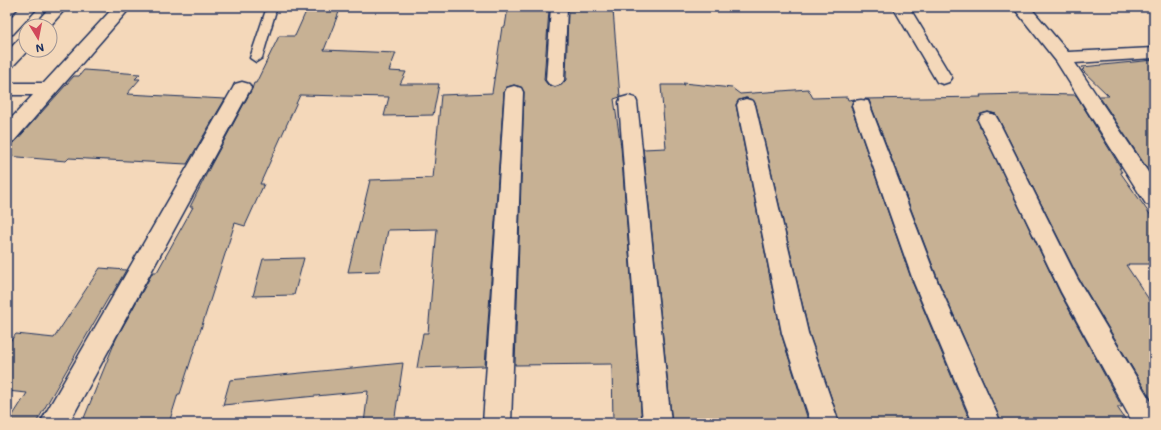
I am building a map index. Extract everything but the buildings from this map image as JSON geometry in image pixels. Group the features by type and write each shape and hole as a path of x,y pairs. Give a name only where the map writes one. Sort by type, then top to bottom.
{"street":[{"path":"8,28 30,7"},
{"path":"49,18 59,7"},
{"path":"7,136 123,7"},
{"path":"555,80 559,7"},
{"path":"901,7 943,78"},
{"path":"1021,7 1063,58 1154,198"},
{"path":"7,62 18,50"},
{"path":"1063,58 1154,52"},
{"path":"54,423 242,88"},
{"path":"7,89 49,89"},
{"path":"497,423 514,92"},
{"path":"628,102 657,423"},
{"path":"746,105 795,333 825,423"},
{"path":"861,106 926,283 987,423"},
{"path":"988,120 1069,285 1148,423"}],"lane":[{"path":"256,58 272,7"}]}
